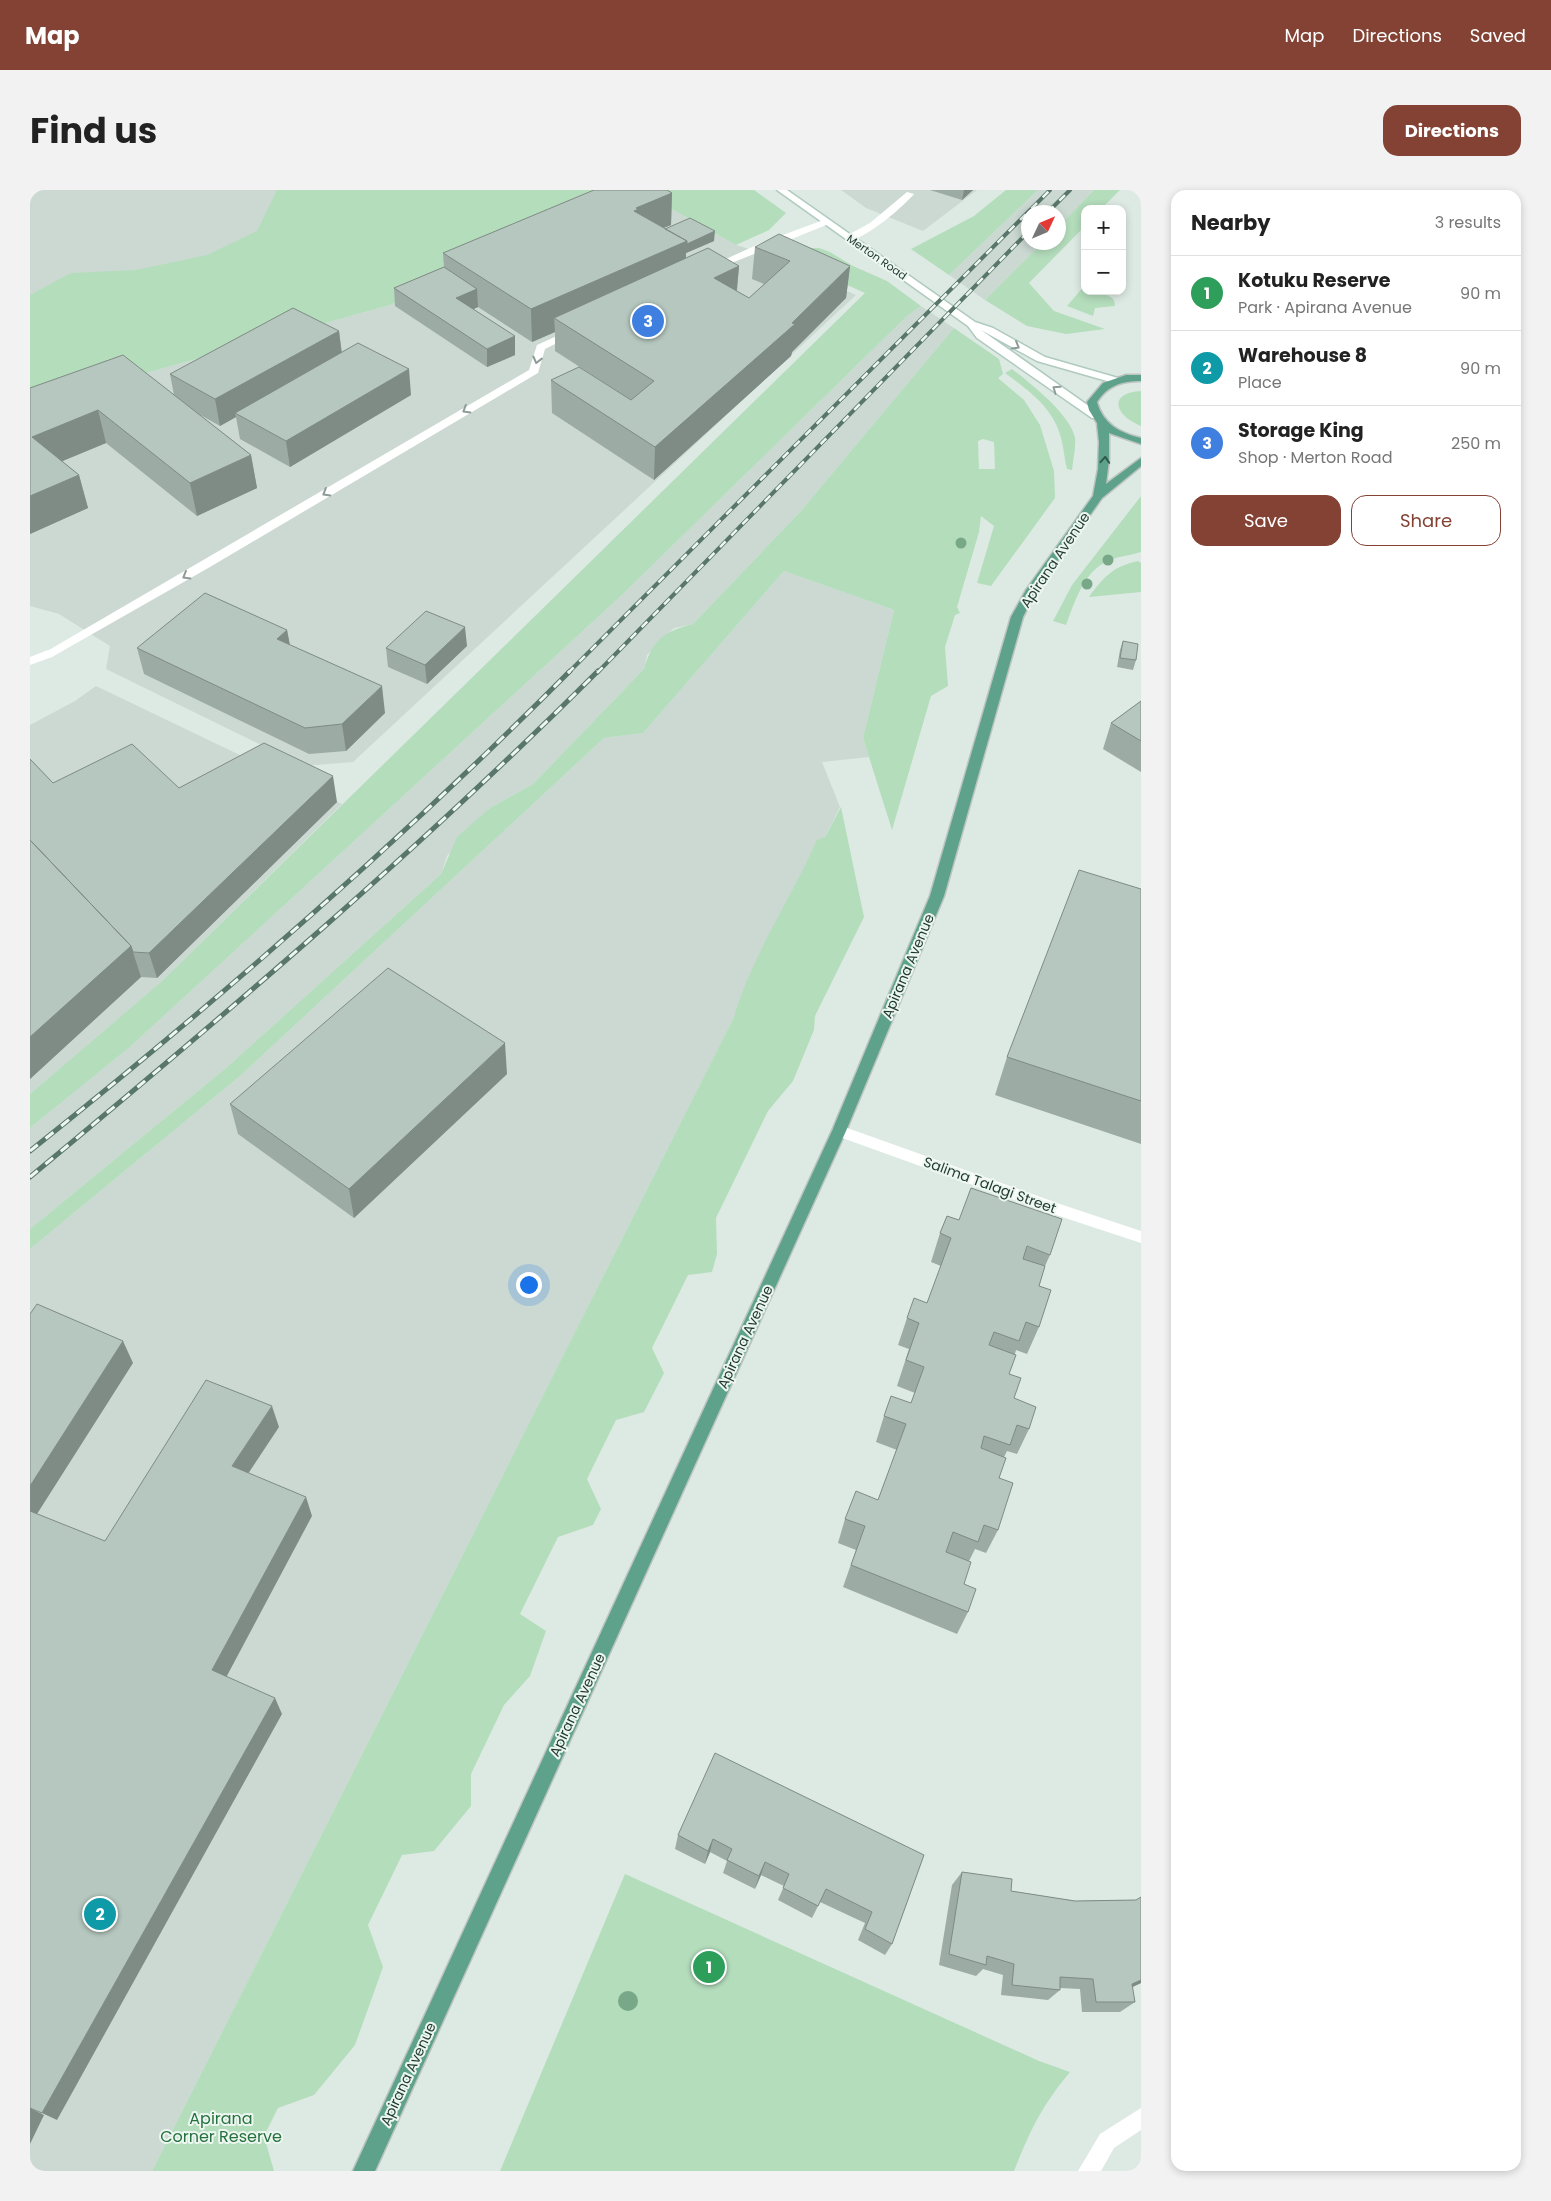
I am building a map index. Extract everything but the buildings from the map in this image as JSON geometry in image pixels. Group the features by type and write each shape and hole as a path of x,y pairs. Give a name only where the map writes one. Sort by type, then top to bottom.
{"main road":[{"name":"Merton Road","path":"781,190 972,324 990,330 1041,359 1114,380"},
{"path":"849,238 873,225 910,194"},
{"path":"699,273 764,245 826,222"},
{"name":"Merton Road","path":"972,324 980,336 1099,420"},
{"path":"30,661 48,654 206,564 534,371 540,347 585,326"},
{"path":"1114,380 1141,371"},
{"path":"1125,377 1141,378"},
{"name":"Apirana Avenue","path":"1098,496 1104,470 1106,446 1092,402 1098,391 1114,380"},
{"path":"1099,420 1116,433 1141,441"},
{"name":"Apirana Avenue","path":"364,2171 839,1131 937,896 1017,617 1030,592 1098,496 1141,461"},
{"name":"Salima Talagi Street","path":"839,1131 1058,1210 1141,1237"},
{"path":"1089,2171 1107,2141 1141,2118"}],"shaded area":[{"path":"30,190 399,190 30,326"},
{"path":"841,190 977,190 923,231 866,208"},
{"path":"1038,190 1094,190 1066,219 1066,205 1022,205"},
{"path":"633,204 668,207 736,245 769,255 856,295 353,762 304,766 106,669 110,646 59,614 30,606 30,414 146,373 390,305"},
{"path":"1021,206 1021,250 1035,250 985,300 949,275"},
{"path":"921,306 954,328 800,512 693,624 674,628 647,655 644,669 533,784 490,808 447,856 441,874 226,1068 30,1229 30,1128 131,1046 623,594 907,316"},
{"path":"784,571 894,610 863,738 869,757 822,762 840,807 152,2171 30,2171 30,1249 240,1076 604,738 643,733"},
{"path":"96,686 342,804 162,981 30,1094 30,725 75,701"}],"green space":[{"path":"277,190 754,190 786,213 769,230 736,245 668,207 633,204 390,305 146,373 30,414 30,295 71,273 136,270 207,255 257,231"},
{"path":"1006,190 1038,190 949,275 911,249 974,216"},
{"path":"1094,190 1120,190 1105,205 1081,205 1081,230 1066,245 1066,219"},
{"path":"800,248 819,248 830,252 853,266 887,281 921,306 907,316 623,594 131,1046 30,1128 30,1094 162,981 865,293 776,253"},
{"path":"1035,250 1061,250 1029,283 1054,311 1105,329 1066,334 1027,326 985,300"},
{"path":"1081,290 1081,295 1106,295 1112,298 1115,306 1095,308 1093,316 1067,306"},
{"path":"954,328 999,359 1003,374 998,378 1024,400 1040,425 1054,471 1055,498 991,586 977,583 994,526 981,516 979,532 957,607 960,613 955,615 945,647 948,686 931,696 892,830 863,738 894,610 784,571 643,733 604,738 240,1076 30,1249 30,1229 226,1068 441,874 457,837 490,808 533,784 644,669 651,651 661,638 675,630 693,624 800,512","holes":["983,439 994,442 995,469 979,469 978,441"]},
{"path":"1012,369 1049,400 1066,419 1072,429 1075,438 1075,450 1072,470 1067,469 1058,427 1053,418 1039,401 1005,373"},
{"path":"1141,391 1141,426 1125,417 1118,406 1119,400 1123,396"},
{"path":"1141,496 1141,552 1113,559 1097,568 1090,574 1080,590 1066,625 1053,621 1072,585"},
{"path":"1138,561 1141,563 1141,592 1089,597 1110,573 1122,566"},
{"name":"Apirana Corner Reserve","path":"841,807 864,917 815,1016 814,1030 793,1081 768,1111 716,1218 717,1254 712,1272 688,1275 652,1348 664,1373 644,1412 616,1420 587,1479 601,1509 593,1525 558,1537 520,1614 546,1631 530,1676 504,1705 471,1774 471,1806 434,1851 402,1855 368,1925 383,1967 355,2045 314,2095 278,2108 264,2136 274,2171 152,2171 734,1017 761,949 817,840 825,837"},
{"path":"625,1874 1039,2061 1070,2072 1051,2096 1037,2119 1014,2171 500,2171"}],"railway":[{"path":"568,673 1050,190"},
{"path":"1055,205 1070,190"},
{"path":"597,673 1021,239"},
{"path":"30,1177 320,931 461,803 598,671"},
{"path":"30,1151 170,1037 307,919 506,735 568,673"}],"place":[{"name":"Storage King","path":"648,321"},
{"name":"Warehouse 8","path":"100,1914"},
{"name":"Kotuku Reserve","path":"709,1967"}]}
